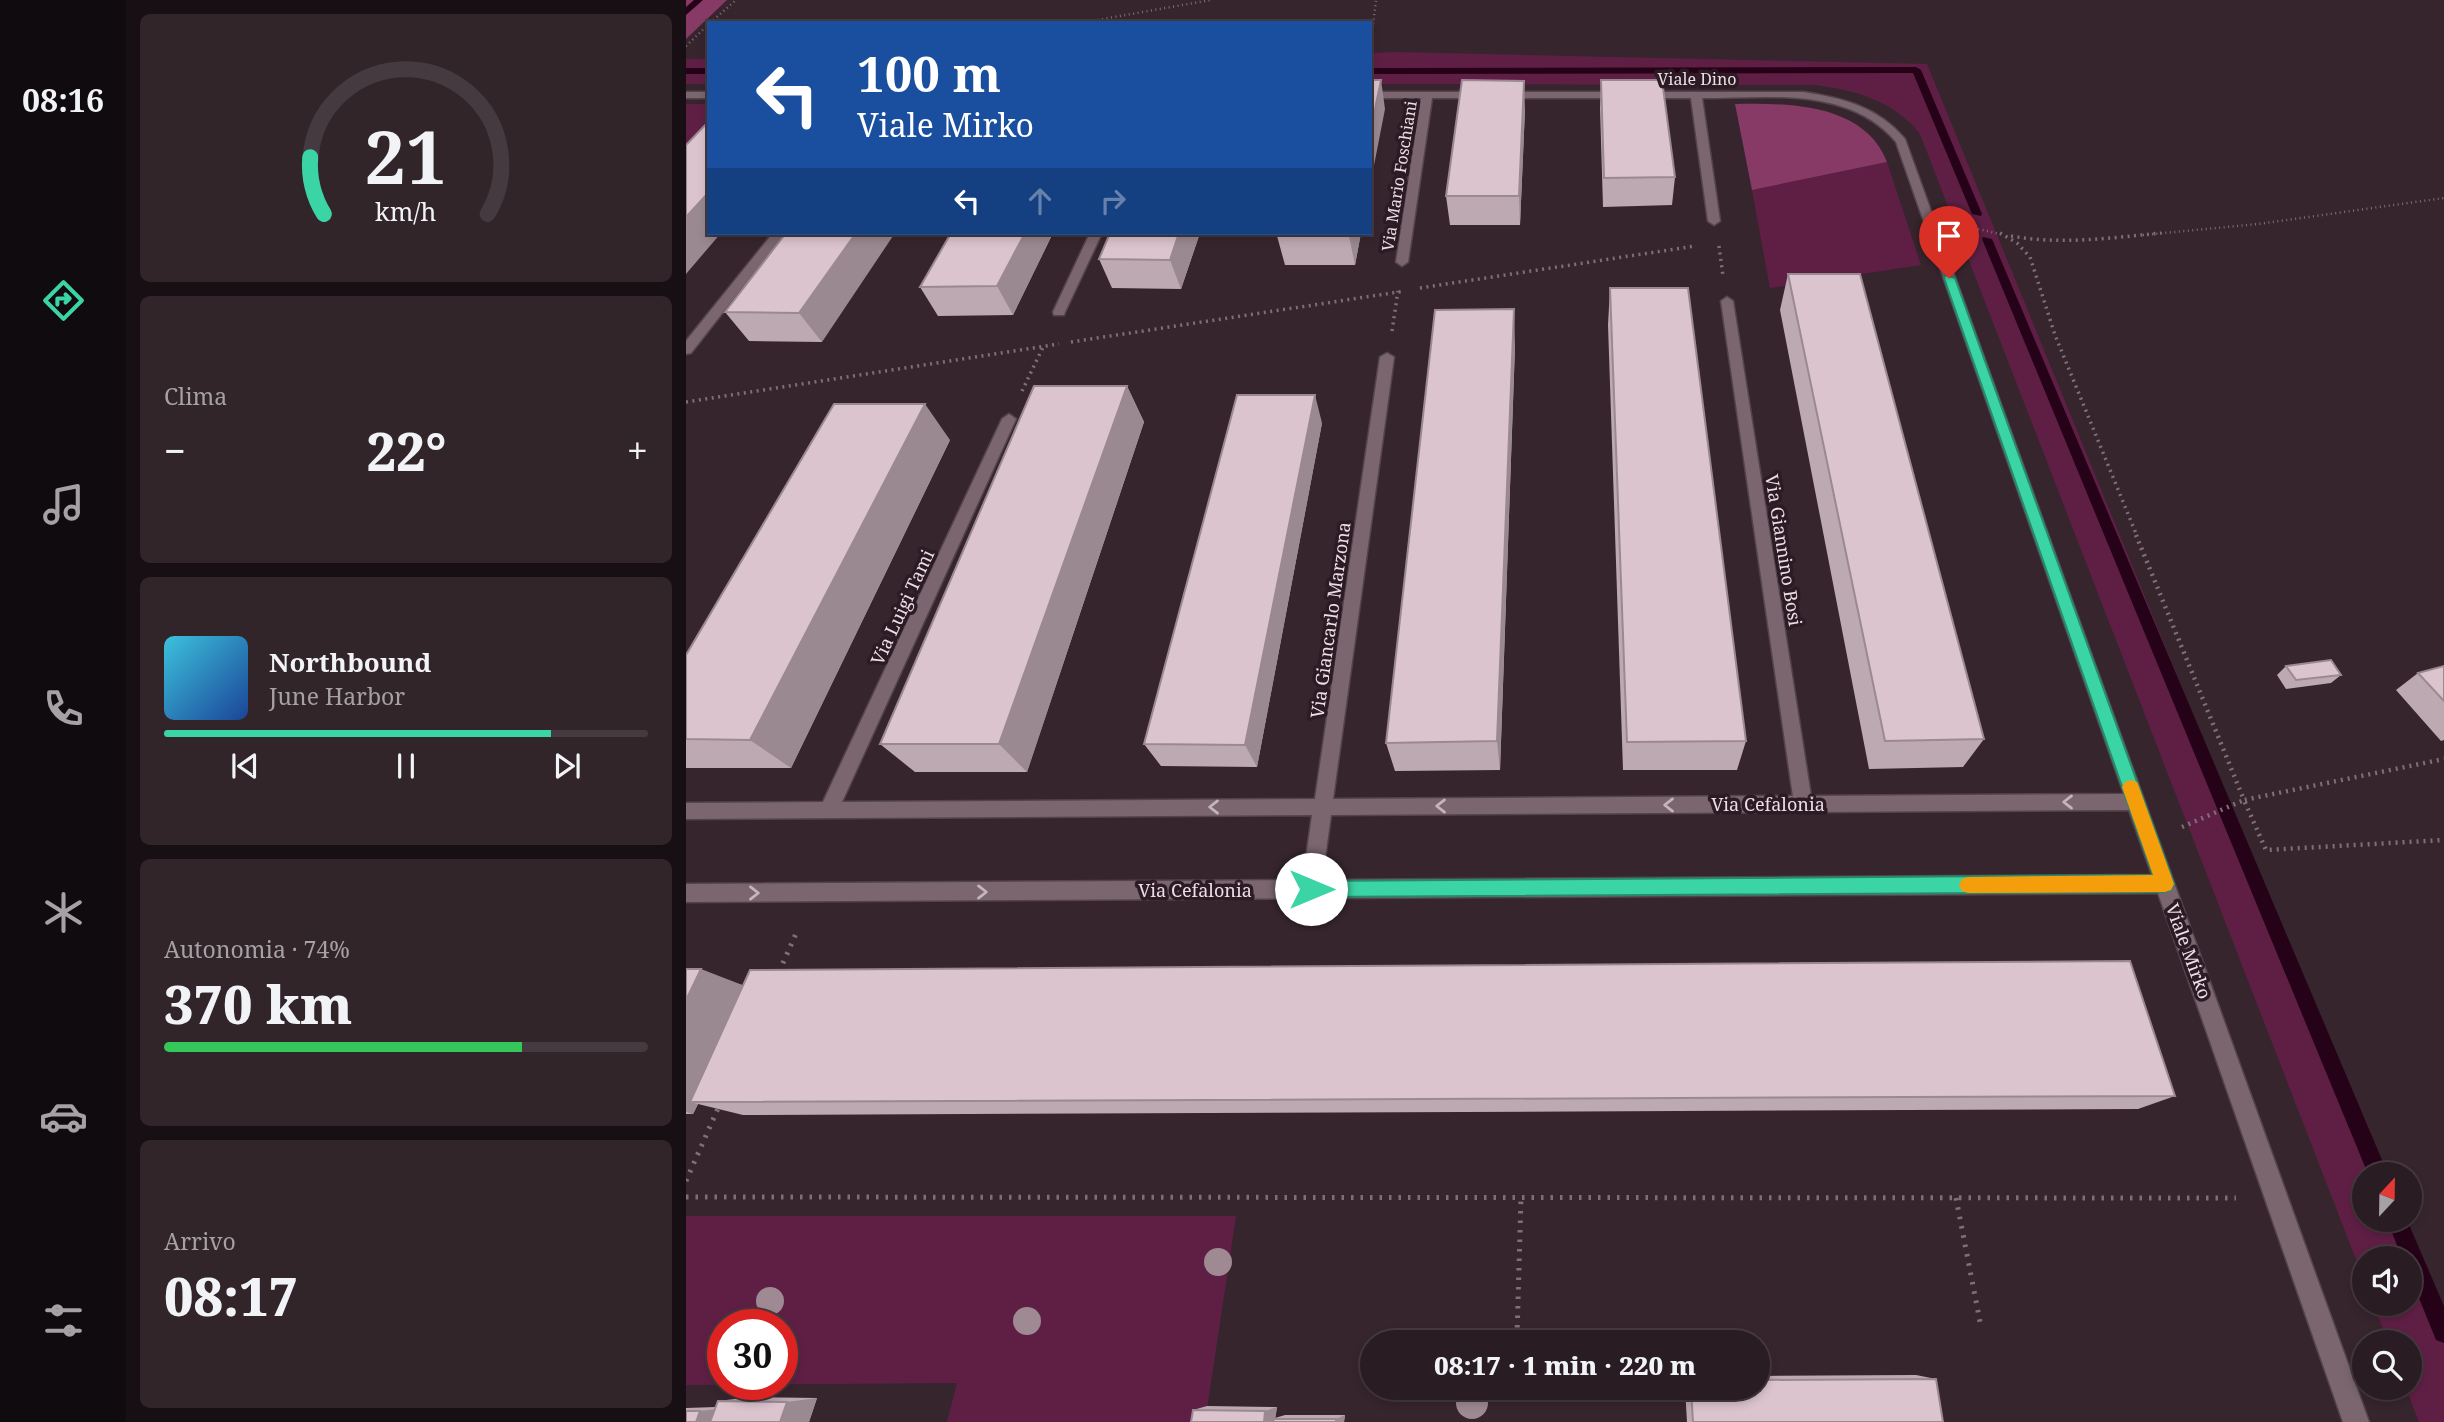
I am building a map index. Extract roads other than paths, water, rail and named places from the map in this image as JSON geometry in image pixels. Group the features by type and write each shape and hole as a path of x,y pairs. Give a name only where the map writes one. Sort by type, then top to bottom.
{"street":[{"path":"686,95 707,95"},
{"name":"Viale Dino","path":"1372,95 1803,95 1854,106"},
{"name":"Via Mario Foschiani","path":"1402,262 1427,95"},
{"path":"1696,95 1714,221"},
{"name":"Viale Mirko","path":"1854,106 1884,122 1901,141 2356,1422"},
{"path":"686,350 777,235"},
{"path":"1059,312 1095,235"},
{"name":"Via Giannino Bosi","path":"1727,301 1803,804"},
{"name":"Via Giancarlo Marzona","path":"1311,889 1387,357"},
{"name":"Via Luigi Tami","path":"829,810 1009,419"},
{"name":"Via Cefalonia","path":"686,811 2136,802"},
{"name":"Via Cefalonia","path":"686,893 2165,884"}],"waterway":[{"path":"686,12 699,0"},
{"path":"1372,71 1916,70 1977,214"},
{"path":"686,71 707,71"},
{"path":"1987,239 2373,1162"},
{"path":"2402,1232 2444,1332"}]}
